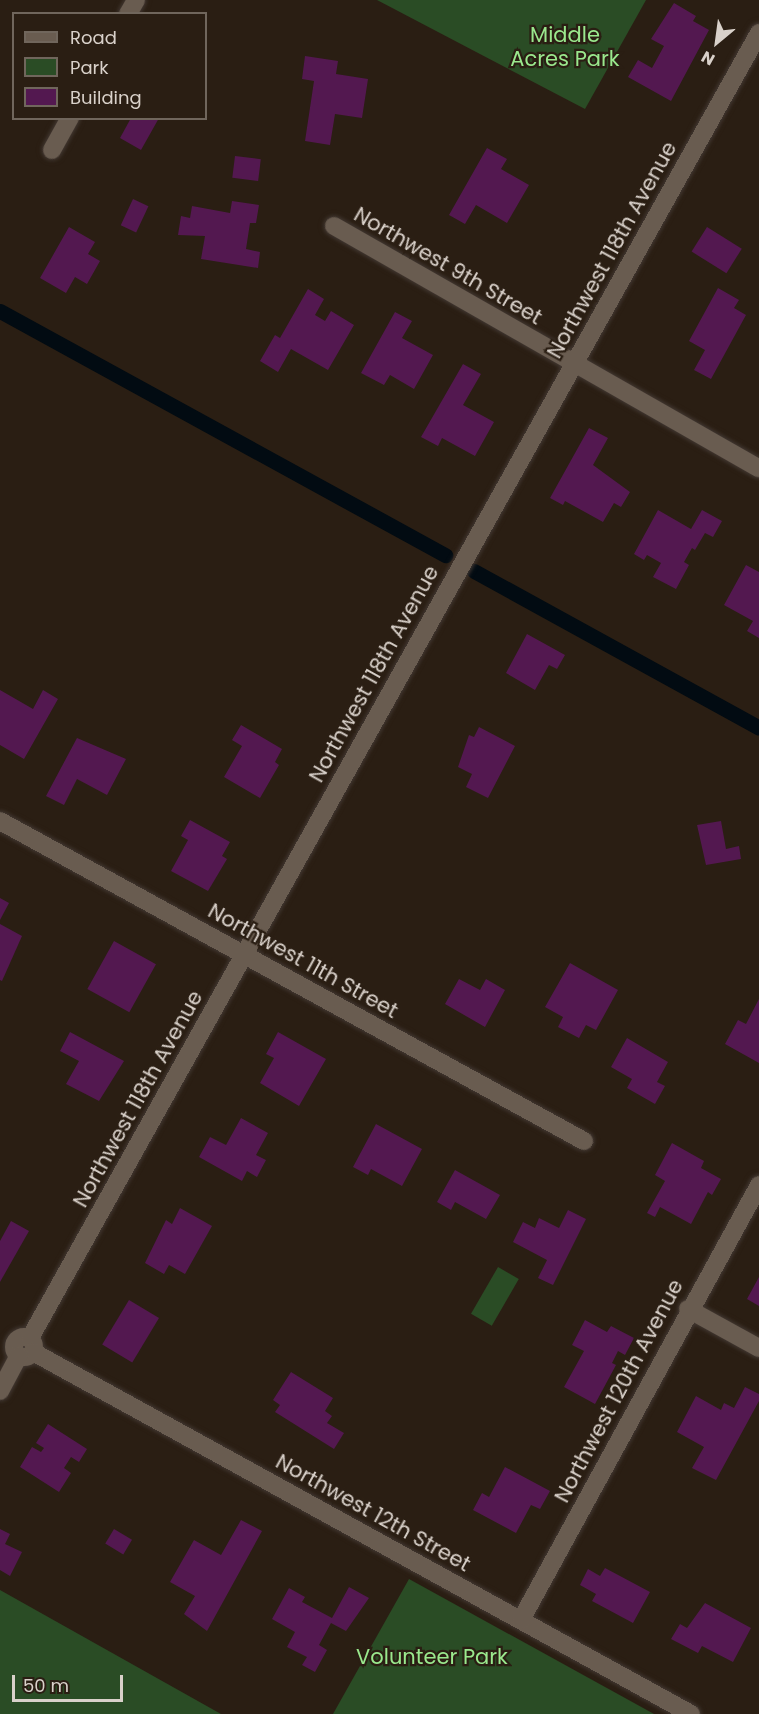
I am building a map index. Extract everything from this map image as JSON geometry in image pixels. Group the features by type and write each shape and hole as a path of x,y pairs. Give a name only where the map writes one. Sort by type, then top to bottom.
{"street":[{"name":"Northwest 118th Avenue","path":"0,1391 19,1345 244,954 759,33"},
{"path":"52,150 69,120"},
{"name":"Northwest 9th Street","path":"334,226 759,468"},
{"name":"Northwest 11th Street","path":"0,821 584,1141"},
{"name":"Northwest 120th Avenue","path":"521,1620 688,1309 759,1185"},
{"path":"688,1309 759,1348"},
{"name":"Northwest 12th Street","path":"19,1345 691,1714"}],"green space":[{"name":"Middle Acres Park","path":"377,0 646,0 585,109"},
{"path":"498,1267 519,1279 492,1326 471,1314"},
{"name":"Volunteer Park","path":"409,1579 654,1714 333,1714"},
{"path":"0,1590 221,1714 0,1714"}],"building":[{"path":"674,3 696,16 693,21 709,30 671,101 628,77 638,60 652,68 664,46 651,39"},
{"path":"305,56 338,61 336,74 368,79 362,118 335,114 330,145 305,141 314,81 302,79"},
{"path":"130,120 158,120 141,150 120,138"},
{"path":"487,148 507,159 501,169 529,185 507,223 476,205 465,224 449,215"},
{"path":"235,156 261,159 258,181 232,178"},
{"path":"133,199 148,206 136,232 121,225"},
{"path":"232,201 259,205 256,223 250,223 246,249 260,252 258,268 201,259 205,236 178,235 181,216 190,218 192,206 230,213"},
{"path":"69,227 95,242 88,254 100,261 87,284 75,277 66,293 40,278"},
{"path":"707,227 742,249 726,273 692,252"},
{"path":"718,288 739,300 734,308 746,315 711,379 694,370 705,350 689,341"},
{"path":"308,289 324,299 315,315 325,321 331,311 354,325 328,370 291,349 278,372 260,361 275,335 280,338"},
{"path":"395,312 412,321 402,338 433,355 414,389 390,375 384,385 361,373"},
{"path":"463,364 481,374 463,405 494,422 475,456 442,438 438,446 421,437"},
{"path":"589,428 608,438 593,465 630,492 621,507 614,503 603,522 565,501 563,505 550,498"},
{"path":"658,510 691,529 702,510 722,521 713,537 705,533 695,550 692,548 684,562 689,565 676,589 653,577 661,563 647,555 644,560 634,554"},
{"path":"746,565 759,572 759,638 747,631 753,621 724,605"},
{"path":"527,634 565,655 557,669 549,665 535,690 506,673"},
{"path":"0,690 33,709 43,690 58,699 24,759 0,745"},
{"path":"241,725 282,749 275,762 279,765 260,798 224,777 242,746 232,740"},
{"path":"479,727 515,746 488,798 466,787 472,774 458,767 469,735 474,737"},
{"path":"77,738 126,759 107,795 77,779 64,805 46,796"},
{"path":"190,820 230,842 222,856 227,859 208,891 171,871 188,840 181,836"},
{"path":"721,821 726,849 739,846 741,859 706,865 697,825"},
{"path":"0,898 9,903 0,920"},
{"path":"0,924 22,936 2,981 0,980"},
{"path":"114,941 156,964 129,1012 87,989"},
{"path":"570,963 618,990 596,1030 586,1025 579,1038 558,1027 563,1017 545,1007"},
{"path":"459,979 480,990 486,979 505,990 485,1027 445,1004"},
{"path":"759,999 759,1063 725,1044 738,1020 746,1024"},
{"path":"70,1032 124,1061 99,1101 66,1084 79,1061 60,1051"},
{"path":"278,1032 326,1059 299,1106 260,1083 274,1058 266,1054"},
{"path":"627,1038 668,1062 657,1082 665,1086 655,1104 627,1088 632,1079 611,1067"},
{"path":"241,1118 268,1133 256,1155 266,1160 257,1177 247,1171 242,1181 199,1157 210,1137 226,1145"},
{"path":"376,1124 422,1149 402,1186 371,1169 368,1175 353,1167"},
{"path":"672,1143 704,1161 701,1168 721,1179 712,1195 708,1192 691,1224 660,1207 655,1217 647,1213 665,1181 655,1175"},
{"path":"455,1170 500,1195 486,1219 455,1202 451,1210 437,1202"},
{"path":"180,1208 212,1226 185,1274 169,1265 164,1274 145,1263 166,1220 172,1224"},
{"path":"568,1210 586,1219 553,1285 538,1278 547,1260 513,1242 523,1222 535,1228 539,1218 559,1228"},
{"path":"11,1221 29,1231 0,1282 0,1241"},
{"path":"759,1277 759,1306 747,1299"},
{"path":"129,1300 159,1318 132,1363 102,1345"},
{"path":"585,1320 607,1332 611,1326 634,1338 625,1355 618,1351 612,1363 616,1365 595,1404 564,1387 584,1351 572,1345"},
{"path":"291,1372 333,1398 325,1411 332,1416 327,1423 344,1433 334,1449 275,1412 280,1405 273,1400"},
{"path":"745,1387 759,1394 759,1401 716,1480 692,1468 704,1447 677,1432 696,1396 721,1410 724,1403 734,1408"},
{"path":"48,1424 87,1449 79,1462 71,1457 64,1468 71,1473 59,1492 20,1467 32,1447 41,1452 44,1448 36,1443"},
{"path":"505,1467 550,1491 540,1509 531,1505 516,1533 473,1510 482,1493 489,1497"},
{"path":"241,1520 262,1531 207,1631 184,1614 195,1596 170,1582 194,1540 221,1555"},
{"path":"0,1529 10,1534 5,1544 22,1552 10,1576 0,1570"},
{"path":"114,1529 132,1540 123,1554 105,1544"},
{"path":"605,1568 650,1592 633,1623 592,1601 596,1594 580,1585 588,1569 600,1576"},
{"path":"349,1587 369,1598 346,1631 331,1623 319,1645 327,1650 315,1672 302,1665 307,1657 287,1647 295,1632 272,1619 289,1588 305,1597 302,1602 332,1618"},
{"path":"705,1603 751,1628 733,1662 702,1646 698,1653 671,1639 680,1624 687,1628"}],"waterway":[{"path":"0,311 445,555"},
{"path":"474,571 759,728"}]}
